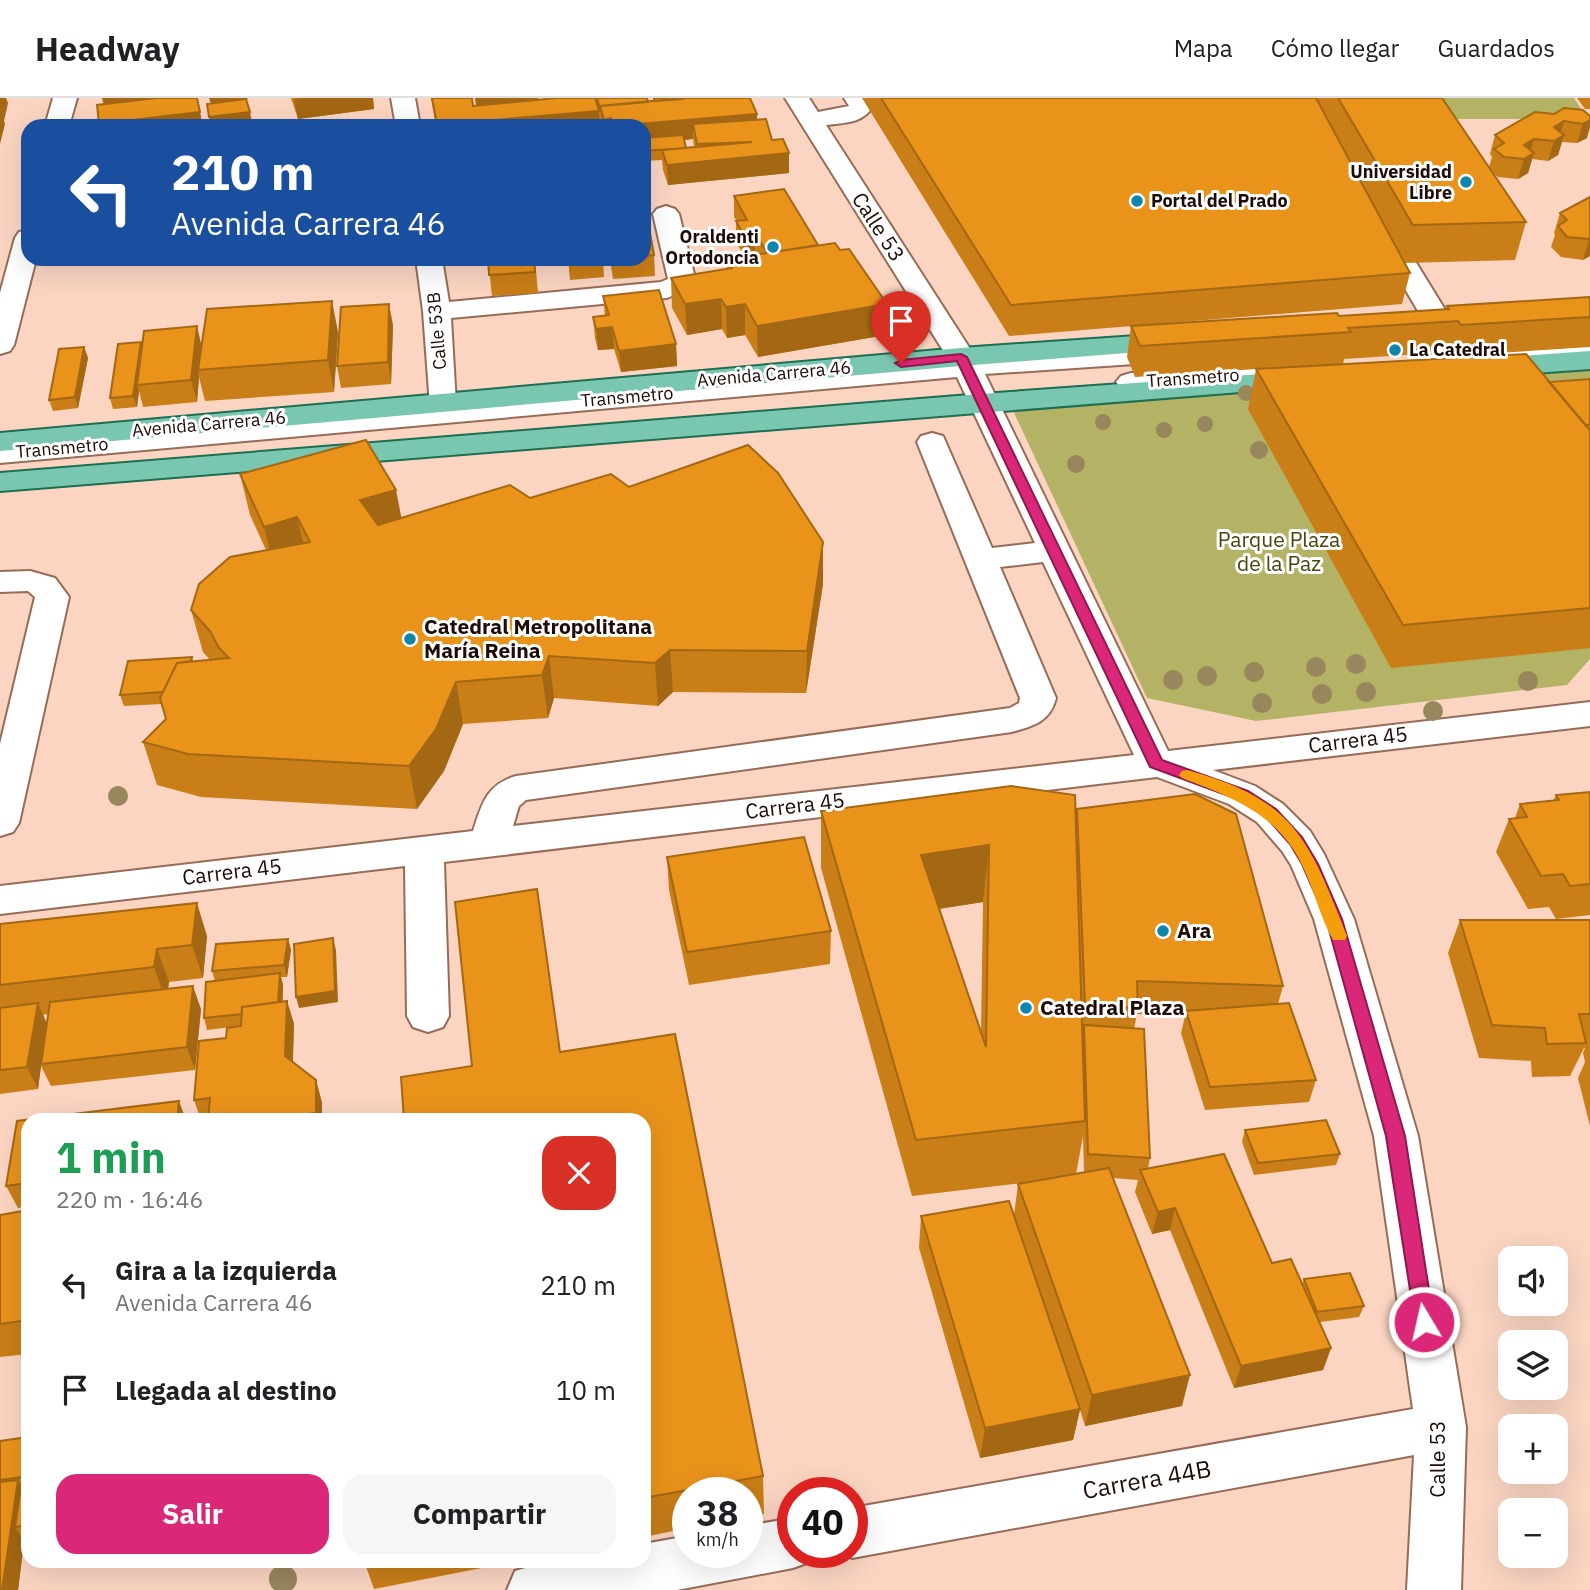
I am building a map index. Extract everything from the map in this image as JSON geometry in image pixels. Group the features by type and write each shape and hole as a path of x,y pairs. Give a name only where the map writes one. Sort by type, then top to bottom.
{"main road":[{"path":"1431,338 1590,360"},
{"name":"Avenida Carrera 46","path":"0,442 442,403 972,380"},
{"name":"Avenida Carrera 46","path":"0,482 972,380"}],"street":[{"path":"59,119 65,98"},
{"path":"403,98 407,119"},
{"path":"803,109 848,115 859,110 861,106 856,98"},
{"name":"Calle 53","path":"803,109 972,380 1156,763 1242,795 1270,813 1296,841 1310,864 1334,919 1396,1136 1441,1427 1434,1590"},
{"path":"1371,210 1431,338 1590,349"},
{"path":"437,311 667,290 682,282 666,214"},
{"path":"0,345 21,265"},
{"name":"Calle 53B","path":"430,266 437,311 442,403"},
{"path":"1499,329 1590,323"},
{"name":"Transmetro","path":"0,470 972,380 1205,345"},
{"name":"Transmetro","path":"0,454 972,380 1330,373"},
{"path":"489,842 502,799 516,789 1012,720 1028,716 1036,709 1038,698 932,442"},
{"path":"981,559 1054,551"},
{"path":"0,582 33,581 46,587 52,597 0,823"},
{"name":"Carrera 45","path":"0,900 1590,714"},
{"path":"424,850 428,1016"},
{"name":"Carrera 44B","path":"868,1530 1441,1427"},
{"path":"534,1590 672,1565"}],"green space":[{"path":"1436,98 1574,98 1588,119 1447,119"},
{"name":"Parque Plaza de la Paz","path":"1590,368 1590,659 1567,685 1256,721 1147,698 1010,404"}],"building":[{"path":"157,98 197,98 200,112 141,119 98,119 97,105"},
{"path":"432,98 472,98 473,106 557,98 595,98 599,111 506,119 436,119"},
{"path":"597,98 647,98 648,102 600,106 600,109"},
{"path":"654,98 683,98 683,99 654,101"},
{"path":"684,98 750,98 757,114 651,123 651,119 604,119 600,106"},
{"name":"Portal del Prado","path":"881,98 1316,98 1410,273 1011,305"},
{"path":"1338,98 1442,98 1526,222 1413,225"},
{"path":"246,99 250,112 209,117 207,104"},
{"path":"1564,108 1583,110 1590,116 1590,120 1583,124 1564,121 1554,127 1564,135 1554,141 1534,139 1524,145 1534,153 1524,159 1504,157 1494,149 1504,143 1495,135 1535,112 1554,114"},
{"path":"766,119 772,140 783,139 789,153 667,165 662,150 752,142 697,144 693,124"},
{"path":"683,135 686,148 651,150 651,137"},
{"path":"784,189 818,245 767,253 755,232 743,234 736,221 747,220 734,196"},
{"path":"1590,197 1590,239 1567,237 1558,226 1567,220 1560,213"},
{"path":"835,243 840,250 849,249 887,304 757,326 745,304 726,307 721,299 685,304 671,278 732,268 726,259"},
{"path":"488,266 535,266 535,272 489,275"},
{"path":"659,290 676,344 619,351 612,327 596,329 593,317 609,315 603,296"},
{"path":"1590,297 1590,317 1461,325 1458,321 1348,328 1351,332 1140,346 1131,326 1337,313 1339,316"},
{"path":"332,301 328,360 198,370 207,309"},
{"path":"389,304 388,362 337,366 341,307"},
{"path":"197,326 191,380 137,385 144,331"},
{"path":"141,342 133,396 110,398 118,344"},
{"path":"84,347 75,397 49,400 59,349"},
{"path":"1526,354 1590,430 1590,608 1403,625 1256,369"},
{"path":"1590,379 1590,424 1586,426 1549,382"},
{"path":"366,440 396,490 360,500 378,525 510,485 530,498 611,474 629,487 748,445 778,473 823,542 807,651 670,650 655,663 549,656 542,675 456,682 436,729 409,766 188,754 143,742 166,719 160,698 177,663 229,658 191,610 199,584 230,557 310,542 297,517 264,527 240,474"},
{"path":"192,657 191,661 177,663 163,692 120,695 128,661"},
{"name":"Catedral Plaza","path":"1011,786 1075,795 1085,1121 916,1140 821,811","holes":["989,845 986,1047 921,855"]},
{"path":"1590,792 1590,884 1570,886 1563,874 1541,876 1509,819 1527,817 1520,804 1559,800 1556,795"},
{"name":"Ara","path":"1195,794 1236,814 1283,986 1137,981 1138,1008 1085,1005 1077,809"},
{"path":"804,837 831,931 687,952 667,857"},
{"path":"537,889 560,1052 675,1034 763,1476 672,1477 672,1493 651,1497 651,1113 404,1113 401,1077 472,1066 455,902"},
{"path":"197,903 192,945 157,949 154,967 0,985 0,924"},
{"path":"1460,920 1590,920 1590,1014 1579,1014 1586,1043 1547,1044 1545,1028 1492,1025"},
{"path":"333,938 335,991 296,997 294,944"},
{"path":"288,939 284,965 212,971 216,944"},
{"path":"280,973 278,1002 242,1007 242,1014 204,1018 206,982"},
{"path":"193,986 187,1047 41,1064 50,1002"},
{"path":"287,1001 285,1056 316,1080 316,1113 209,1113 210,1098 194,1100 199,1041 226,1038 227,1028 241,1026 242,1007"},
{"path":"38,1003 27,1067 0,1070 0,1008"},
{"path":"1289,1003 1316,1080 1210,1087 1186,1011"},
{"path":"1084,1025 1144,1029 1150,1158 1088,1154"},
{"path":"179,1101 178,1113 82,1113"},
{"path":"1326,1120 1340,1154 1258,1163 1245,1130"},
{"path":"17,1121 21,1121 21,1184 6,1186"},
{"path":"1224,1154 1272,1263 1291,1259 1331,1348 1241,1366 1175,1208 1158,1212 1140,1170"},
{"path":"1109,1168 1190,1375 1092,1395 1018,1184"},
{"path":"1009,1201 1080,1409 985,1428 921,1216"},
{"path":"21,1211 21,1321 0,1324 0,1215"},
{"path":"1350,1273 1364,1306 1317,1312 1304,1279"},
{"path":"21,1438 21,1477 0,1480 0,1441"},
{"path":"18,1480 2,1590 0,1590 0,1482"},
{"path":"21,1485 21,1526 15,1527"}],"slow traffic":[{"path":"1187,775 1242,795 1270,813 1296,841 1310,864 1339,936"}],"place":[{"name":"Universidad Libre","path":"1466,182"},
{"name":"Portal del Prado","path":"1137,201"},
{"name":"Oraldenti Ortodoncia","path":"773,247"},
{"name":"La Catedral","path":"1395,350"},
{"name":"Catedral Metropolitana María Reina","path":"410,639"},
{"name":"Ara","path":"1163,931"},
{"name":"Catedral Plaza","path":"1026,1008"}],"route":[{"path":"901,363 961,357 1156,763 1242,795 1270,813 1296,841 1310,864 1334,919 1396,1136 1424,1322"}]}
